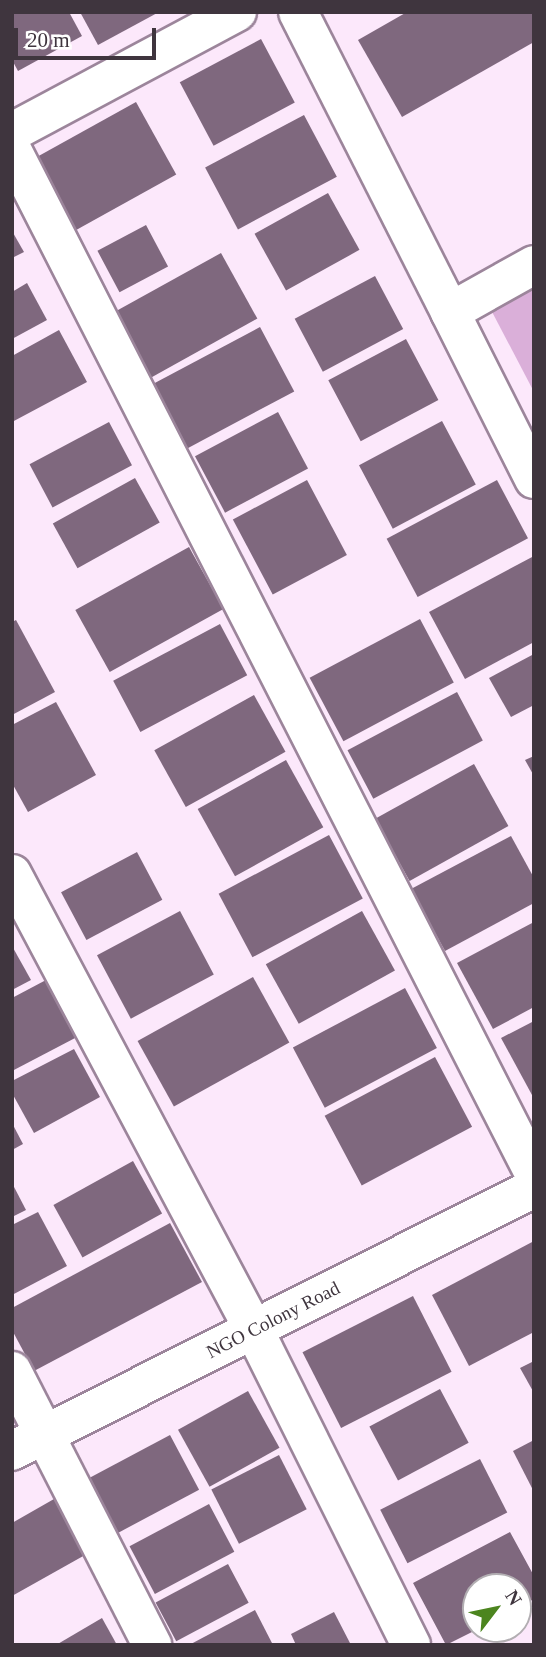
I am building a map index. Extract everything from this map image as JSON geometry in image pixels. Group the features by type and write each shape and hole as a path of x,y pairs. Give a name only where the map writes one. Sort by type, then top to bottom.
{"street":[{"path":"12,132 237,12"},
{"path":"298,12 534,479"},
{"path":"12,150 534,1173"},
{"path":"450,312 534,265"},
{"path":"12,874 254,1330 411,1645"},
{"name":"NGO Colony Road","path":"29,1443 534,1188"},
{"path":"12,1371 29,1443 152,1645"}],"shaded area":[{"path":"534,285 534,392 490,308"}],"building":[{"path":"12,12 69,12 82,36 18,71 12,60"},
{"path":"80,12 159,12 98,45"},
{"path":"407,12 534,12 534,42 402,117 358,40"},
{"path":"261,39 295,103 214,146 180,82"},
{"path":"136,102 176,175 73,232 33,159"},
{"path":"304,115 337,177 238,229 205,168"},
{"path":"328,193 360,250 286,291 255,234"},
{"path":"146,225 168,266 120,292 97,251"},
{"path":"12,231 24,252 12,258"},
{"path":"221,253 257,319 146,380 110,315"},
{"path":"375,276 403,329 323,372 295,319"},
{"path":"27,283 47,320 12,339 12,292"},
{"path":"260,327 294,391 184,450 150,386"},
{"path":"59,330 87,382 12,422 12,356"},
{"path":"406,339 438,400 361,441 328,380"},
{"path":"278,412 308,469 225,513 195,456"},
{"path":"442,421 476,485 393,529 359,465"},
{"path":"109,422 132,465 53,508 30,464"},
{"path":"135,478 160,523 78,568 53,524"},
{"path":"307,480 347,555 273,594 233,519"},
{"path":"497,480 528,538 418,597 387,539"},
{"path":"189,547 223,609 110,672 75,610"},
{"path":"534,556 534,642 465,679 429,612"},
{"path":"420,619 454,683 343,741 310,678"},
{"path":"16,620 55,692 12,715 12,622"},
{"path":"220,624 247,675 140,732 113,681"},
{"path":"534,654 534,705 511,717 489,678"},
{"path":"457,692 483,741 373,799 348,750"},
{"path":"254,695 286,752 186,807 154,750"},
{"path":"56,702 96,775 28,812 12,783 12,725"},
{"path":"534,756 534,776 525,760"},
{"path":"286,760 323,827 235,876 198,809"},
{"path":"474,764 508,826 410,881 375,819"},
{"path":"329,835 363,899 252,957 219,894"},
{"path":"511,836 534,878 534,903 445,951 411,889"},
{"path":"137,852 162,900 86,940 61,892"},
{"path":"180,911 214,975 131,1019 97,955"},
{"path":"362,911 395,970 299,1024 266,964"},
{"path":"534,922 534,1007 493,1029 457,963"},
{"path":"12,946 31,980 12,990"},
{"path":"253,977 289,1043 174,1107 138,1041"},
{"path":"46,980 77,1037 12,1071 12,998"},
{"path":"405,988 437,1048 325,1108 293,1048"},
{"path":"534,1021 534,1094 532,1095 501,1038"},
{"path":"74,1049 100,1097 34,1133 12,1093 12,1081"},
{"path":"435,1057 472,1127 362,1185 325,1116"},
{"path":"12,1123 23,1144 12,1150"},
{"path":"133,1161 162,1213 82,1258 53,1205"},
{"path":"12,1183 26,1210 12,1217"},
{"path":"38,1212 67,1266 12,1295 12,1225"},
{"path":"170,1223 202,1282 34,1371 12,1330 12,1308"},
{"path":"534,1241 534,1332 469,1366 432,1295"},
{"path":"413,1296 452,1372 341,1428 303,1352"},
{"path":"534,1361 534,1393 520,1368"},
{"path":"440,1389 469,1443 398,1480 369,1427"},
{"path":"248,1391 280,1448 210,1487 178,1430"},
{"path":"170,1435 199,1490 118,1533 89,1478"},
{"path":"534,1440 534,1492 513,1451"},
{"path":"279,1455 307,1509 239,1544 211,1490"},
{"path":"480,1459 507,1512 407,1563 380,1510"},
{"path":"54,1499 85,1555 12,1596 12,1523"},
{"path":"209,1504 234,1552 155,1594 130,1546"},
{"path":"510,1532 534,1576 534,1599 532,1600 532,1573 462,1573 462,1637 446,1645 413,1583"},
{"path":"228,1564 249,1603 176,1641 156,1602"},
{"path":"255,1610 273,1645 189,1645"},
{"path":"334,1612 351,1645 296,1645 291,1634"},
{"path":"102,1618 117,1645 56,1645"}]}
